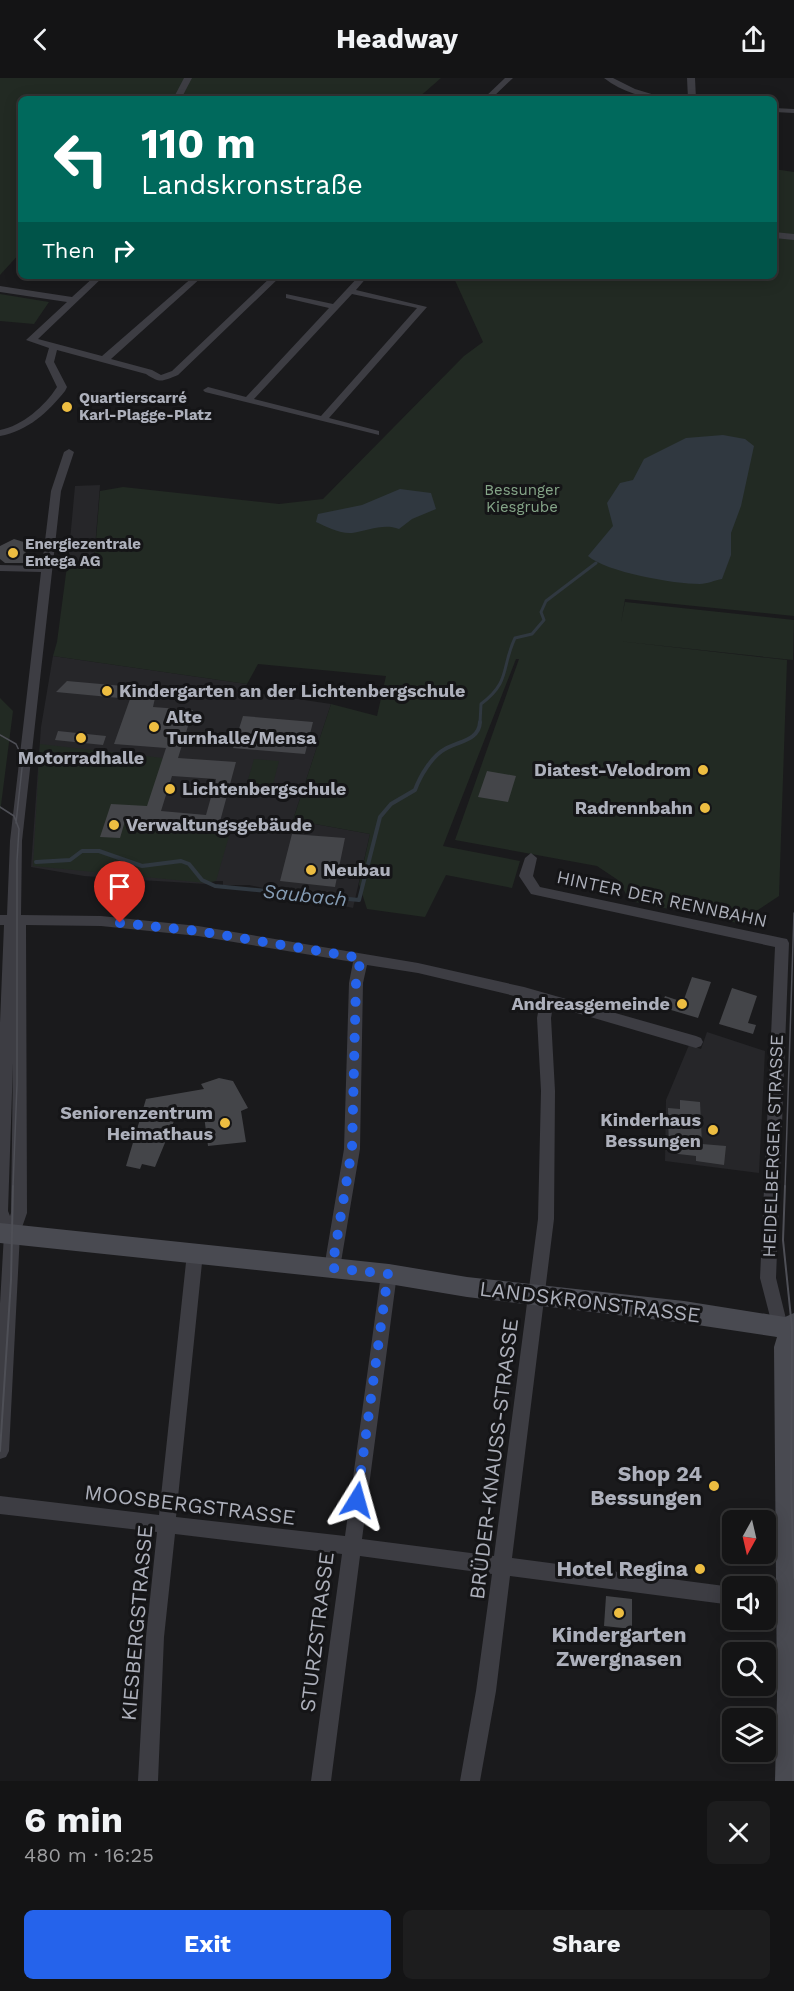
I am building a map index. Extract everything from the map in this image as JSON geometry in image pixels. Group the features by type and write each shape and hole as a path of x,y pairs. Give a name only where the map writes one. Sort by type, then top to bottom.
{"main road":[{"name":"LANDSKRONSTRASSE","path":"6,1233 538,1291 788,1326"},
{"name":"HEIDELBERGER STRASSE","path":"788,1326 783,1604 789,1781"}],"street":[{"path":"179,96 189,78"},
{"path":"490,96 509,78"},
{"path":"608,78 633,91 652,96"},
{"path":"691,78 692,96"},
{"path":"777,110 794,111"},
{"path":"777,235 794,237"},
{"path":"96,279 31,338 33,342 149,372 160,379 175,373 274,279"},
{"path":"104,360 196,279"},
{"path":"248,400 361,279"},
{"path":"0,289 72,300"},
{"path":"323,418 423,307 351,291"},
{"path":"289,296 336,307"},
{"path":"0,433 18,428 29,421 60,391 62,387 51,369 49,358 54,347"},
{"path":"208,390 376,433"},
{"path":"0,1451 6,1233 19,1214 21,929 11,919 16,841 56,491 69,452"},
{"path":"0,568 48,569"},
{"name":"HINTER DER RENNBAHN","path":"531,858 526,876 536,891 782,943"},
{"path":"11,919 100,921 198,931 451,974 696,1042"},
{"name":"HEIDELBERGER STRASSE","path":"782,943 768,1278 788,1326"},
{"path":"332,1268 352,1149 356,983 361,958"},
{"name":"BRÜDER-KNAUSS-STRASSE","path":"470,1781 486,1692 503,1567 546,1219 548,1159 544,1018 547,999"},
{"name":"KIESBERGSTRASSE","path":"148,1781 155,1637 195,1253"},
{"name":"STURZSTRASSE","path":"321,1781 388,1274"},
{"name":"MOOSBERGSTRASSE","path":"0,1505 351,1546 722,1595"}],"shaded area":[{"path":"723,435 745,439 754,446 741,506 731,533 731,555 722,579 700,584 674,582 624,572 597,562 588,556 613,526 607,503 620,483 633,480 644,459 686,438"},
{"path":"100,485 94,560 68,562 75,486"},
{"path":"400,489 431,493 436,509 412,519 399,529 381,527 347,533 316,522 318,514 362,505"},
{"name":"Lichtenbergschule","path":"53,656 247,684 244,691 331,704 293,820 370,834 353,908 249,885 223,885 223,881 207,881 206,884 84,876 31,867 41,727"},
{"name":"Kinderhaus Bessungen","path":"707,1032 765,1051 759,1173 665,1161 666,1100 689,1045 701,1049"}],"green space":[{"path":"0,78 441,78 420,96 18,96 18,255 0,275"},
{"name":"Bessunger Kiesgrube","path":"777,169 794,172 794,616 625,599 621,623 625,602 794,620 793,660 618,641 787,660 779,896 738,923 630,901 618,880 597,866 455,840 519,659 516,659 443,846 520,861 512,888 446,875 425,917 367,909 359,884 370,834 293,820 331,704 377,716 386,676 258,664 247,684 53,656 57,642 67,566 94,564 100,491 123,487 279,504 323,499 464,356 483,342 454,279 777,279"},
{"path":"0,294 49,302 34,324 0,321"},
{"path":"0,698 13,711 0,813"},
{"path":"40,744 163,758 143,823 229,836 216,881 206,883 33,866"},
{"path":"254,759 279,761 271,792 245,790"}],"building":[{"name":"Energiezentrale Entega AG","path":"14,539 27,543 24,563 5,563 0,559 0,546"},
{"path":"67,681 157,689 153,707 193,710 178,758 236,762 218,829 125,821 120,838 100,837 111,804 147,806 166,748 114,744 130,699 56,692","holes":["172,776 216,779 206,815 161,811"]},
{"path":"243,716 313,722 305,754 233,748"},
{"name":"Motorradhalle","path":"58,731 106,736 103,745 55,740"},
{"path":"487,771 516,776 508,802 478,797"},
{"name":"Neubau","path":"292,834 345,838 335,887 280,881"},
{"path":"692,977 711,982 698,1018 661,1007 665,996 683,1002"},
{"path":"732,988 757,996 748,1023 756,1025 753,1034 719,1024"},
{"name":"Seniorenzentrum Heimathaus","path":"219,1078 233,1081 248,1108 241,1111 246,1142 208,1146 204,1116 174,1121 155,1167 142,1164 140,1169 126,1166 146,1099 204,1089 201,1084"},
{"path":"680,1100 700,1102 702,1144 726,1146 724,1165 696,1161 696,1156 669,1153 668,1108 680,1109"},
{"name":"Kindergarten Zwergnasen","path":"606,1596 632,1599 632,1629 604,1626"}],"waterway":[{"name":"Saubach","path":"480,723 481,704 491,696 501,681 515,638 532,634 544,620 541,612 546,601 596,563"},
{"name":"Saubach","path":"36,862 70,860 82,851 99,851 142,866 181,861 189,864 202,880 215,886 359,900 380,817 391,804 415,790 423,773 436,756 445,749 472,737 479,728 480,722"}],"tram line":[{"path":"0,735 16,744 23,759 16,822"},
{"path":"0,807 14,816 16,822"},
{"path":"13,1187 17,1084 19,829 16,822"},
{"path":"785,1187 794,913"},
{"path":"0,1451 11,1280 13,1186"},
{"path":"785,1186 783,1240 792,1328 791,1488 794,1578"},
{"path":"793,1781 794,1735"}],"place":[{"name":"Quartierscarré Karl-Plagge-Platz","path":"67,407"},
{"name":"Energiezentrale Entega AG","path":"13,553"},
{"name":"Kindergarten an der Lichtenbergschule","path":"107,691"},
{"name":"Alte Turnhalle/Mensa","path":"154,727"},
{"name":"Motorradhalle","path":"81,738"},
{"name":"Diatest-Velodrom","path":"703,770"},
{"name":"Lichtenbergschule","path":"170,789"},
{"name":"Radrennbahn","path":"705,808"},
{"name":"Verwaltungsgebäude","path":"114,825"},
{"name":"Neubau","path":"311,870"},
{"name":"Andreasgemeinde","path":"682,1004"},
{"name":"Seniorenzentrum Heimathaus","path":"225,1123"},
{"name":"Kinderhaus Bessungen","path":"713,1130"},
{"name":"Shop 24 Bessungen","path":"714,1486"},
{"name":"Hotel Regina","path":"700,1569"},
{"name":"Kindergarten Zwergnasen","path":"619,1613"}],"route":[{"path":"120,923 198,931 361,958 356,983 354,1129 350,1168 332,1268 388,1274 357,1500"}]}
